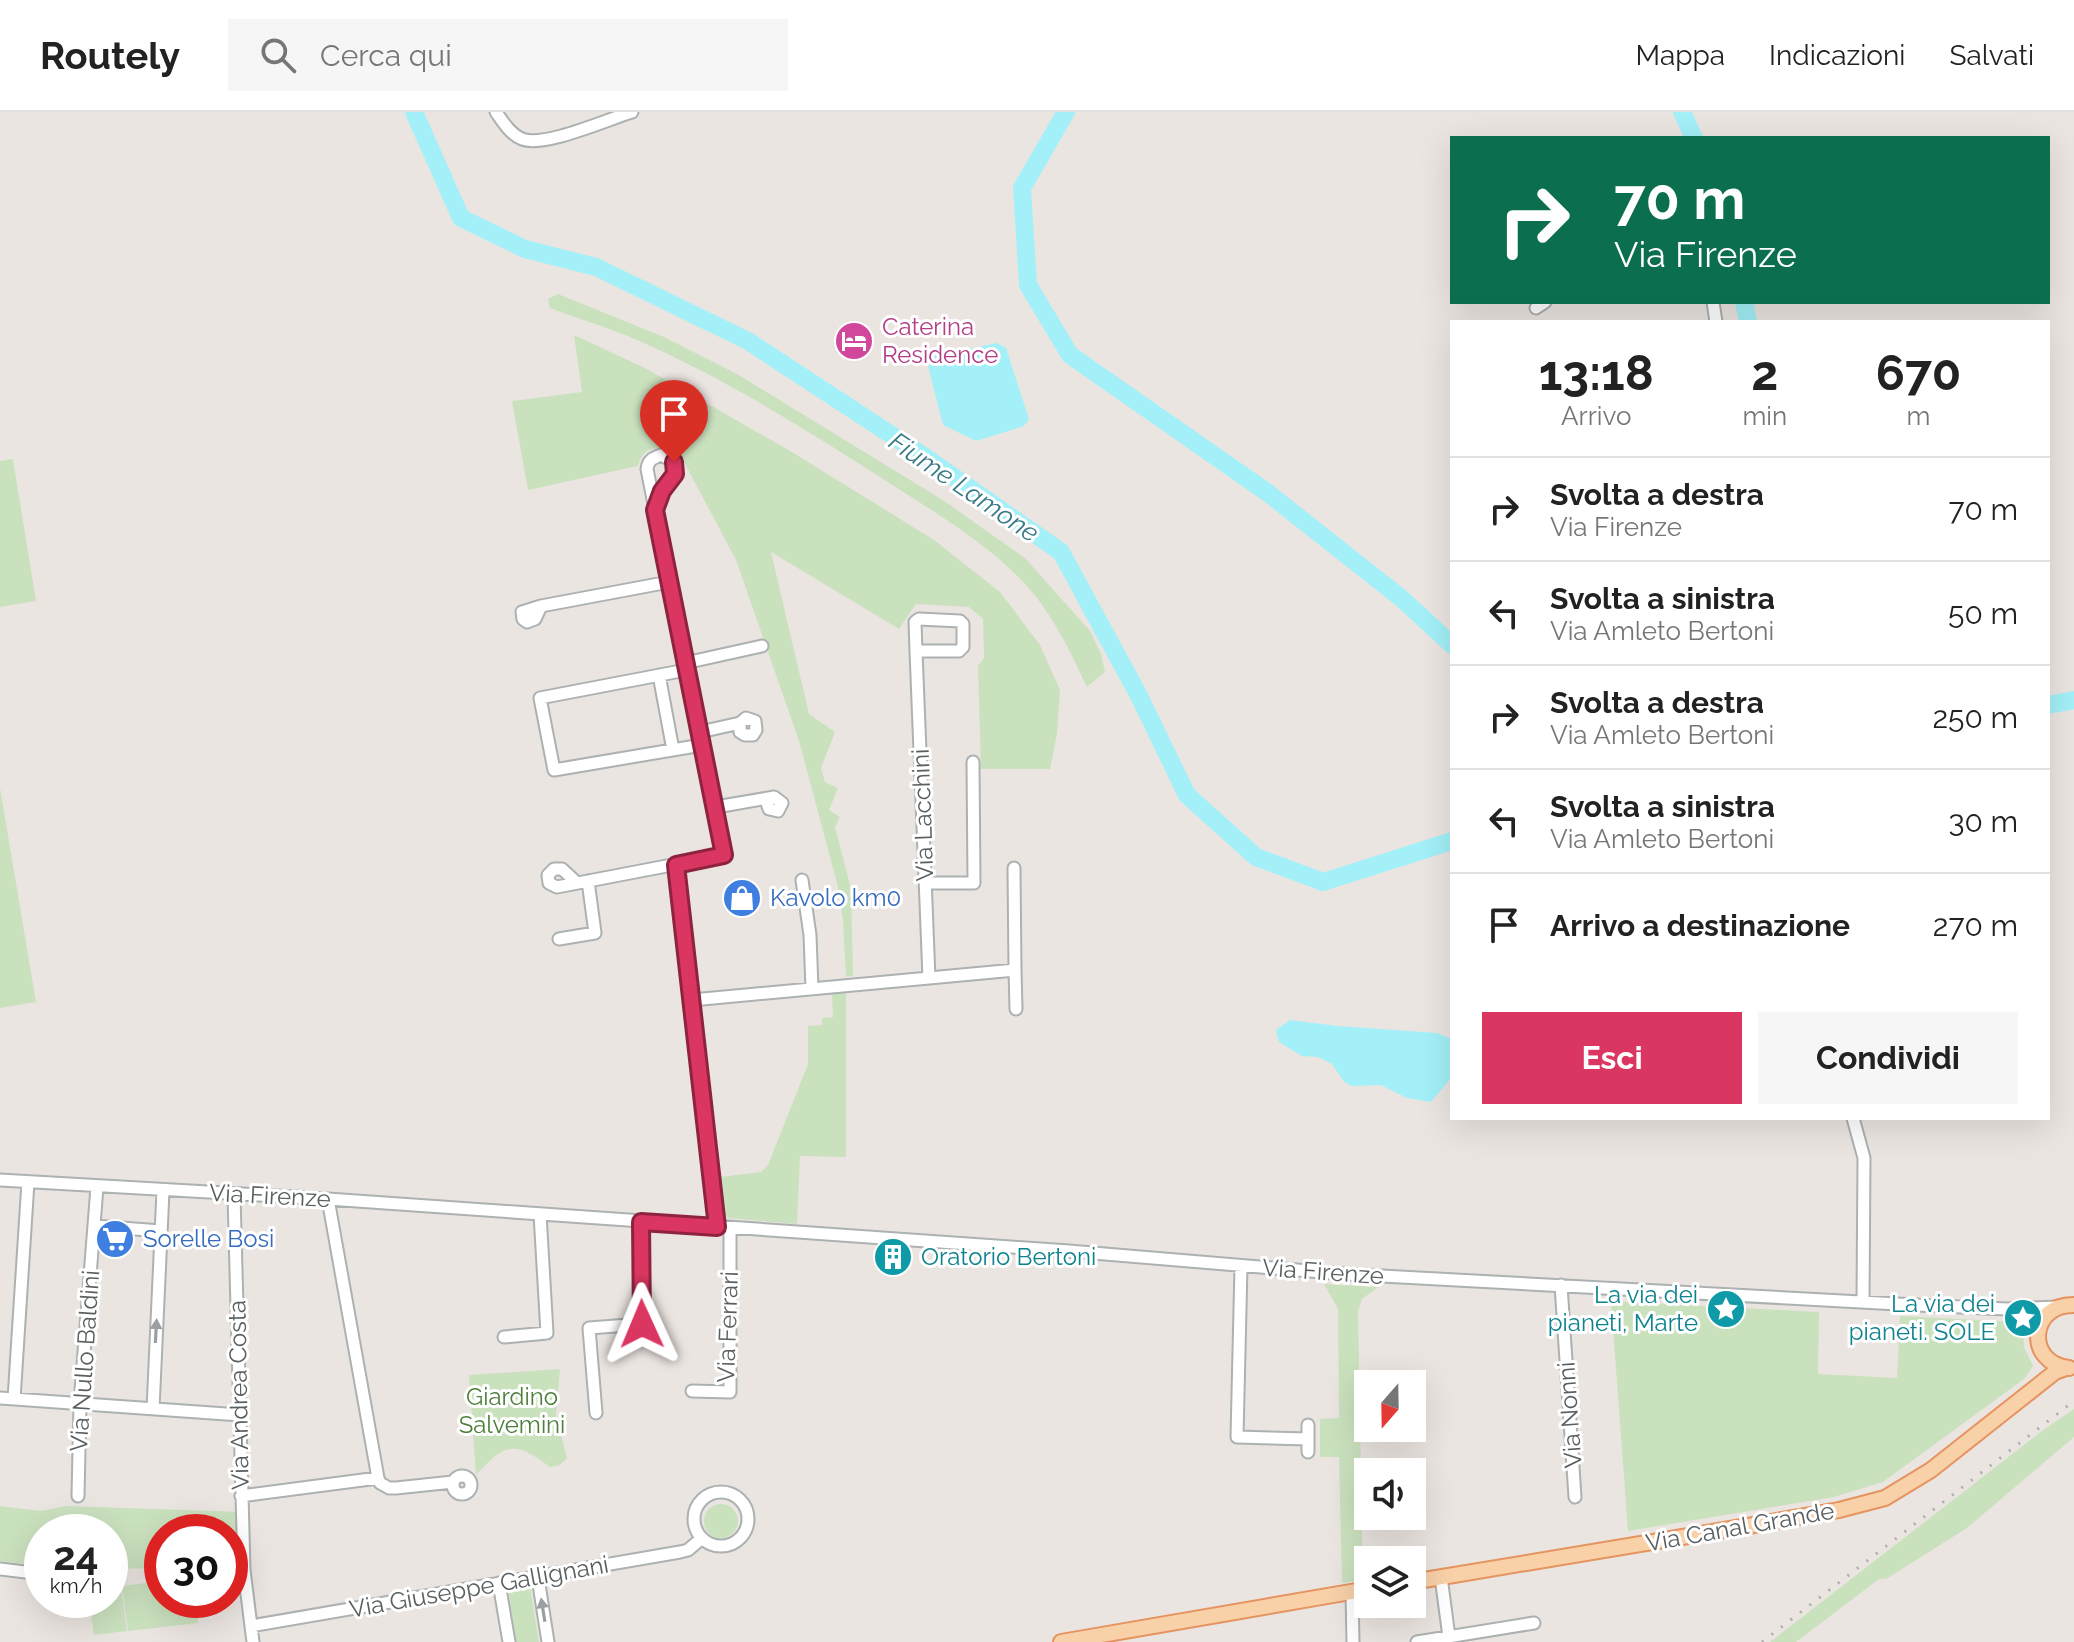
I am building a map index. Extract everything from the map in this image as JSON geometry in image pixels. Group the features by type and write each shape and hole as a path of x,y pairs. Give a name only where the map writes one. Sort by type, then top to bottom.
{"main road":[{"path":"2033,1388 2045,1367 2038,1340 2039,1327 2045,1316 2057,1307 2074,1305"},
{"path":"2041,1351 2052,1364 2070,1368"},
{"name":"Via Canal Grande","path":"1426,1580 1763,1524 1885,1498 1931,1470 2055,1372 2070,1368"},
{"path":"1061,1642 1352,1592"}],"street":[{"path":"496,112 512,133 522,139 535,140 632,112"},
{"path":"559,939 595,933 583,882 724,855 650,486 648,463 653,457 661,455 674,462 675,474 662,491 655,510"},
{"path":"541,606 669,582"},
{"name":"Via Lacchini","path":"916,651 959,651 963,647 963,624 960,621 919,619 915,622 916,651 925,883 929,978"},
{"path":"702,745 554,770 540,698 659,675 762,646"},
{"path":"659,675 673,750"},
{"path":"700,732 740,723"},
{"path":"925,883 974,883 973,762"},
{"path":"716,807 770,798"},
{"path":"676,865 717,1227"},
{"path":"1014,868 1016,1009"},
{"path":"802,880 810,935 812,989"},
{"path":"692,1000 1015,970"},
{"path":"1854,1120 1864,1158 1863,1301"},
{"name":"Via Firenze","path":"0,1180 328,1199 1241,1266 2007,1309 2057,1307"},
{"path":"14,1399 28,1182"},
{"name":"Via Nullo Baldini","path":"78,1496 80,1403 97,1187"},
{"path":"153,1409 163,1191"},
{"name":"Via Andrea Costa","path":"234,1195 244,1570 253,1642"},
{"path":"328,1199 378,1478 383,1486 389,1488 453,1482"},
{"path":"504,1337 547,1333 540,1214"},
{"path":"596,1413 589,1328 642,1324 641,1222"},
{"path":"95,1226 161,1231"},
{"name":"Via Ferrari","path":"692,1391 730,1392 730,1228"},
{"path":"1241,1266 1237,1437 1308,1439"},
{"name":"Via Nonni","path":"1561,1285 1575,1497"},
{"name":"Via Firenze","path":"2007,1309 2029,1317 2039,1327"},
{"path":"0,1398 240,1415"},
{"path":"1308,1425 1308,1452"},
{"path":"241,1496 378,1478"},
{"name":"Via Giuseppe Gallignani","path":"717,1492 734,1495 740,1500 748,1517 742,1535 727,1545 717,1545 702,1538 694,1523 697,1506 702,1499 717,1492"},
{"name":"Via Giuseppe Gallignani","path":"251,1626 680,1552 688,1550 702,1538"},
{"path":"0,1569 24,1572"},
{"path":"1441,1577 1449,1637"},
{"path":"538,1578 548,1642"},
{"path":"499,1583 509,1642"},
{"path":"1352,1592 1353,1642"},
{"path":"1417,1642 1534,1623"}],"green space":[{"path":"558,294 664,337 737,374 946,502 1025,558 1090,631 1101,654 1105,672 1087,687 1060,633 1035,595 1011,569 962,531 830,445 732,387 630,337 550,308 548,299"},
{"path":"574,335 645,368 792,452 934,540 1000,592 1040,645 1060,690 1057,734 1050,769 981,769 978,666 984,658 983,619 969,607 916,604 899,629 771,552 809,714 835,732 821,768 825,782 838,788 829,810 840,817 835,827 851,889 853,976 846,977 843,920 837,883 799,741 736,560 684,462 672,452 652,449 641,457 638,466 528,490 512,401 582,392"},
{"path":"13,459 36,601 0,607 0,461"},
{"path":"0,788 36,1002 0,1008"},
{"path":"846,992 846,1157 800,1156 797,1224 728,1218 722,1212 720,1177 761,1172 768,1165 808,1064 808,1026 822,1025 822,1018 833,1017 832,993"},
{"path":"1324,1284 1378,1287 1362,1299 1358,1311 1359,1370 1354,1370 1354,1442 1360,1442 1361,1458 1354,1458 1354,1530 1362,1530 1362,1546 1354,1546 1354,1581 1342,1583 1339,1457 1320,1457 1320,1419 1339,1418 1338,1309"},
{"path":"1611,1301 1819,1312 1818,1374 1897,1378 1900,1316 2017,1322 2023,1326 2024,1347 2033,1366 2024,1379 1883,1482 1834,1497 1628,1531"},
{"name":"Giardino Salvemini","path":"560,1369 556,1415 567,1458 560,1465 550,1467 528,1453 511,1449 495,1456 476,1475 469,1375"},
{"path":"2074,1409 2074,1437 1967,1528 1886,1579 1879,1579 1796,1642 1770,1642 2042,1431"},
{"path":"721,1504 733,1509 738,1521 733,1533 721,1538 709,1533 704,1521 709,1509"},
{"path":"0,1506 41,1511 66,1506 242,1512 144,1514 144,1569 128,1568 128,1514 24,1514 24,1564 0,1561"},
{"path":"144,1583 144,1618 198,1618 198,1623 128,1631 128,1585"},
{"path":"530,1586 539,1642 516,1642 508,1589"},
{"path":"92,1618 125,1618 127,1631 94,1635"}],"water":[{"path":"997,343 1006,348 1029,419 1024,426 976,441 943,425 927,362 930,357"},
{"path":"1290,1020 1437,1033 1450,1038 1450,1079 1431,1102 1407,1098 1381,1085 1352,1086 1344,1082 1332,1064 1318,1057 1302,1056 1279,1042 1276,1030"}],"waterway":[{"name":"Fiume Lamone","path":"414,112 461,218 525,249 596,267 748,341 922,455 1061,552 1138,694 1187,795 1256,857 1323,882 1450,842"},
{"name":"Fiume Lamone","path":"1066,112 1022,188 1028,285 1070,355 1268,493 1401,598 1450,643"},
{"name":"Fiume Lamone","path":"1682,112 1693,136"},
{"name":"Fiume Lamone","path":"1744,304 1748,320"},
{"name":"Fiume Lamone","path":"2050,705 2074,700"}],"railway":[{"path":"1762,1642 2074,1401"}],"place":[{"name":"Caterina Residence","path":"854,341"},
{"name":"Kavolo km0","path":"742,898"},
{"name":"Sorelle Bosi","path":"115,1239"},
{"name":"Oratorio Bertoni","path":"893,1257"},
{"name":"La via dei pianeti, Marte","path":"1726,1309"},
{"name":"La via dei pianeti. SOLE","path":"2023,1318"}],"route":[{"path":"642,1324 641,1222 717,1227 676,865 724,855 655,510 656,501 675,474 674,462"}]}
